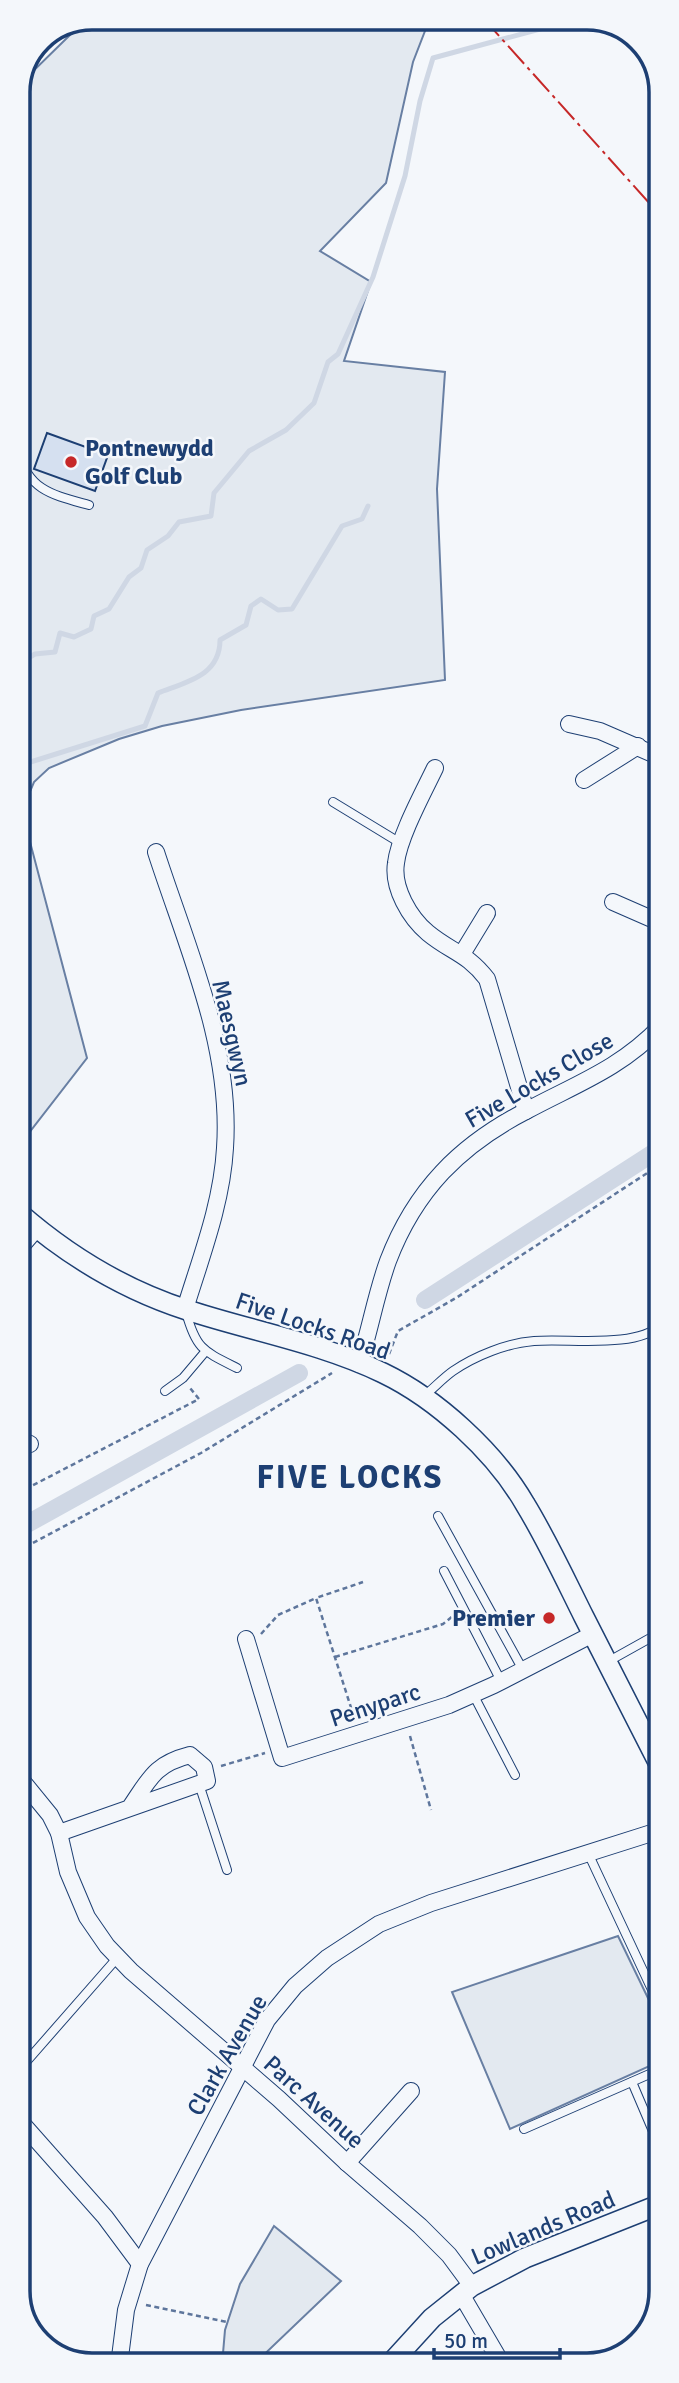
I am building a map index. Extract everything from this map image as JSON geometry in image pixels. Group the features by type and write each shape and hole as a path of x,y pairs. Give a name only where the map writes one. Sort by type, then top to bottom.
{"street":[{"path":"569,724 600,731 649,752"},
{"path":"584,780 638,746"},
{"path":"435,768 395,864 402,902 428,933 462,954 476,965 487,979 526,1111"},
{"name":"Maesgwyn","path":"156,852 212,1023 225,1083 225,1149 215,1209 185,1309"},
{"path":"612,902 649,918"},
{"path":"462,954 487,913"},
{"name":"Five Locks Close","path":"359,1364 388,1261 412,1210 443,1170 478,1138 599,1074 640,1048 649,1039"},
{"name":"Five Locks Road","path":"30,1222 90,1265 141,1293 359,1364 424,1396 458,1425 491,1459 524,1502 649,1744"},
{"path":"30,1236 37,1228"},
{"name":"Penyparc","path":"279,1749 282,1758 405,1719 473,1694 593,1634"},
{"path":"247,1642 279,1749"},
{"path":"59,1833 131,1807 202,1777 204,1767 190,1755 173,1759 157,1769 131,1807"},
{"name":"Parc Avenue","path":"30,1790 50,1815 59,1833 68,1872 87,1917 118,1957 279,2099 449,2255 497,2353"},
{"name":"Clark Avenue","path":"122,2353 129,2301 140,2264 267,2020 295,1986 327,1958 379,1924 431,1903 649,1834"},
{"path":"347,2163 411,2091"},
{"path":"30,2132 105,2217 140,2264"},
{"name":"Lowlands Road","path":"400,2353 432,2318 466,2290 524,2258 649,2209"}],"lane":[{"path":"30,479 62,498 89,505"},
{"path":"333,802 402,844"},
{"path":"185,1309 192,1336 205,1352 237,1368"},
{"path":"424,1396 453,1371 491,1352 532,1341 587,1341 649,1335"},
{"path":"165,1391 183,1378 205,1352"},
{"path":"438,1516 523,1670"},
{"path":"444,1571 501,1681"},
{"path":"607,1662 649,1639"},
{"path":"473,1694 515,1775"},
{"path":"202,1777 227,1870"},
{"path":"588,1853 649,1983"},
{"path":"30,2057 118,1957"},
{"path":"524,2129 649,2075"},
{"path":"632,2082 649,2122"}],"path":[{"path":"382,1373 398,1331 456,1298 649,1172"},
{"path":"30,1545 201,1454 335,1371"},
{"path":"30,1487 199,1399 183,1378"},
{"path":"247,1642 278,1615 363,1582"},
{"path":"316,1598 360,1734"},
{"path":"335,1657 443,1624 463,1609"},
{"path":"405,1719 431,1810"},
{"path":"202,1777 279,1749"},
{"path":"129,2301 227,2322"}],"shaded area":[{"path":"425,30 413,62 386,183 320,251 371,282 344,361 445,372 437,489 445,680 241,710 162,726 119,739 49,768 34,782 30,792 30,92 33,71 72,33 80,31"},
{"path":"30,842 87,1058 30,1132"},
{"path":"618,1936 649,2000 649,2066 510,2129 452,1992"},
{"path":"274,2226 341,2281 266,2353 223,2353 225,2330 240,2284"}],"building":[{"name":"Pontnewydd Golf Club","path":"47,433 108,455 95,491 34,469"}],"waterway":[{"path":"30,657 55,652 60,633 74,637 91,629 94,616 109,609 129,577 141,568 147,550 168,536 179,522 211,516 214,493 249,451 286,430 314,403 328,362 338,354 373,277 405,176 420,101 433,58 537,30"},
{"path":"30,762 145,726 158,693 190,681 208,670 214,662 220,640 246,625 251,606 261,599 278,610 292,609 342,526 362,519 368,506"},
{"path":"425,1300 649,1156"},
{"path":"30,1522 299,1373"}],"power":[{"path":"494,30 649,203"}],"place":[{"name":"Pontnewydd Golf Club","path":"71,462"},
{"name":"Premier","path":"549,1618"}],"district":[{"name":"FIVE LOCKS","path":"350,1477"}]}
